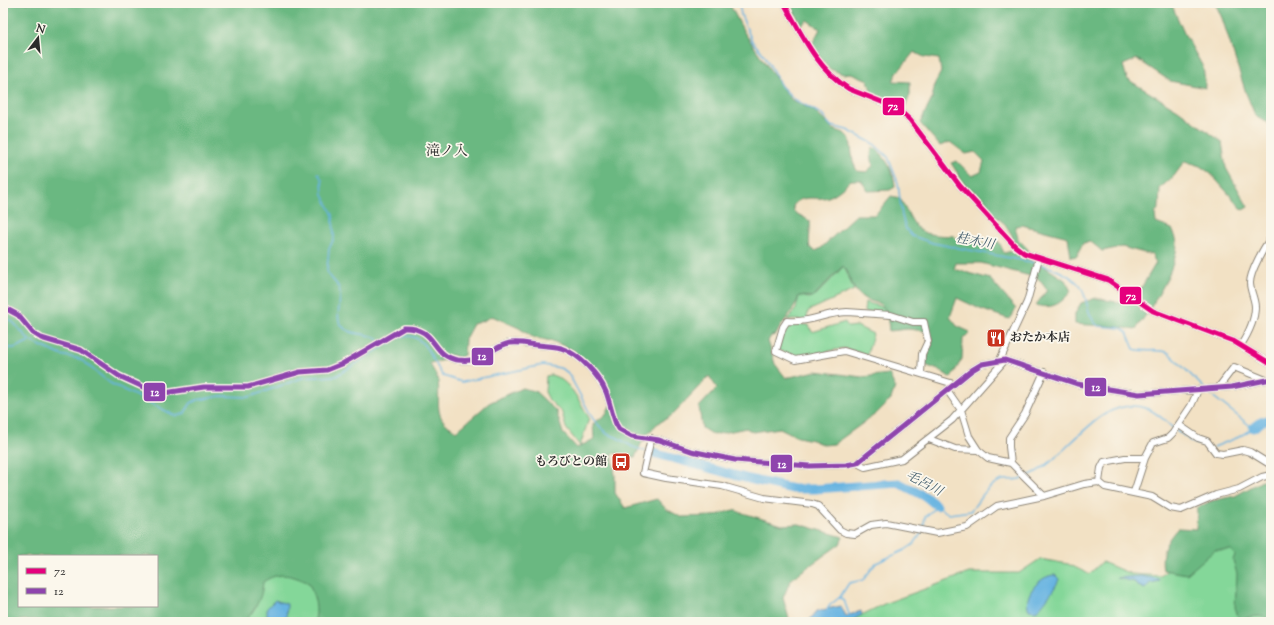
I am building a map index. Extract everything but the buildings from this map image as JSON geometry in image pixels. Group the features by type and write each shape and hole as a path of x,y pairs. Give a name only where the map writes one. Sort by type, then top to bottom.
{"street":[{"path":"784,3 820,63 849,89 902,111 960,186 1015,246 1024,253 1108,280 1153,311 1241,345 1271,364"},
{"path":"1241,345 1252,325 1254,311 1250,282 1266,244 1271,238"},
{"path":"857,463 865,467 899,460 929,439 961,410 1002,360 1027,302 1039,259"},
{"path":"3,307 21,318 33,333 41,338 81,350 119,376 154,392 164,394 204,387 248,387 300,372 327,370 342,364 404,328 412,328 426,333 440,352 450,359 478,359 510,343 556,347 576,356 599,380 619,429 632,436 692,452 735,460 809,466 846,466 857,463 954,384 982,364 1002,360 1044,372 1077,384 1123,393 1145,394 1199,390 1252,384 1269,379"},
{"path":"921,374 922,354 928,341 924,322 913,322 891,315 843,312 828,314 802,322 787,321 783,327 776,351 795,360 844,351 954,384"},
{"path":"1218,388 1234,368 1269,379"},
{"path":"1011,463 1009,438 1025,414 1044,372"},
{"path":"947,390 961,410 969,436 978,450 988,458 1011,463 1044,496"},
{"path":"1134,492 1145,458 1153,443 1168,438 1173,433 1195,400 1199,390"},
{"path":"1179,425 1198,438 1209,443 1213,450 1223,454 1243,450 1250,452 1271,465"},
{"path":"929,439 955,449 978,450"},
{"path":"650,440 642,472 650,475 722,486 764,498 812,504 818,506 840,530 855,534 872,525 881,523 928,532 949,532 971,525 996,506 1044,496 1084,484 1099,482 1105,487 1152,497 1170,508 1181,510 1216,495 1239,489 1262,477 1271,475"},
{"path":"1099,482 1101,468 1104,462 1125,458 1145,458"}],"green space":[{"path":"3,3 729,3 744,32 792,100 813,110 833,129 844,133 850,139 853,162 857,171 866,172 873,166 871,153 873,148 877,149 884,158 893,176 895,187 890,190 868,191 861,180 851,180 841,190 831,196 823,198 805,198 797,202 793,206 794,212 810,221 810,248 815,251 820,249 856,215 875,215 891,196 900,198 914,224 924,232 954,236 957,239 968,234 985,245 989,239 999,242 1004,253 1012,251 1045,267 1065,280 1071,291 1064,299 1052,306 1047,307 1036,305 1047,290 1038,278 981,263 956,263 954,269 990,279 1016,309 1009,319 980,309 957,298 950,317 957,326 970,332 963,339 962,359 951,378 941,371 925,365 933,340 925,331 908,329 889,331 885,310 882,305 862,297 856,291 847,271 843,266 813,297 799,296 797,302 776,335 771,336 768,341 775,364 786,378 816,371 862,377 889,374 895,387 891,399 877,413 834,444 824,445 812,440 798,437 780,428 753,432 746,428 713,435 702,428 699,407 717,388 709,376 671,416 657,424 644,438 635,457 612,453 615,476 615,493 625,508 657,499 666,509 681,517 714,516 733,510 782,525 799,524 843,537 840,544 791,579 783,598 790,622 314,622 316,607 309,583 286,575 275,576 263,582 261,594 257,604 244,622 43,622 30,620 3,622","holes":["492,316 519,328 534,338 552,341 573,350 602,379 613,400 606,414 593,424 594,439 577,448 563,433 556,411 535,391 522,388 489,403 457,431 443,421 440,415 438,403 438,380 430,363 441,361 452,355 460,358 464,355 465,339 473,324"]},
{"path":"790,3 1171,3 1184,33 1203,67 1206,88 1170,81 1137,59 1123,65 1127,79 1178,110 1222,142 1226,168 1248,207 1243,210 1210,173 1200,166 1185,161 1174,176 1160,188 1159,207 1155,214 1156,223 1172,229 1177,244 1176,254 1162,289 1148,311 1135,330 1112,326 1075,324 1075,314 1081,303 1096,298 1121,303 1137,295 1156,263 1152,255 1122,247 1102,251 1091,242 1083,243 1077,256 1071,257 1068,237 1022,225 1015,226 1018,239 1028,249 1027,252 1013,241 1012,235 1005,224 992,213 984,198 965,185 951,163 957,161 972,176 981,172 984,161 975,152 966,154 950,142 940,146 920,123 932,99 935,83 941,72 939,59 924,57 914,52 897,73 893,81 910,82 910,95 905,107 872,94 868,80 851,73 843,74 830,69 811,46 820,29 807,20 801,25"},
{"path":"1215,3 1271,3 1271,125 1255,115 1246,93 1222,18"},
{"path":"844,266 854,290 808,311 807,320 787,320 796,309 799,296 809,298 816,295"},
{"path":"865,302 886,308 886,314 864,312"},
{"path":"845,322 848,327 857,326 873,334 867,355 844,348 796,358 778,350 784,327 788,324 809,325 812,332"},
{"path":"551,375 557,377 569,386 578,398 589,418 580,446 566,428 562,413 549,400 545,392 546,376"},
{"path":"1270,480 1271,620 1255,616 1239,620 1235,607 1237,574 1233,560 1235,555 1231,550 1215,550 1187,574 1163,570 1163,552 1167,542 1178,528 1196,529 1197,508 1211,501 1235,496 1262,481"},
{"path":"1233,541 1271,609 1271,622 847,622 886,603 969,573 1019,573 1040,559 1068,564 1089,574 1102,562 1131,574 1161,576 1179,559"},
{"path":"272,572 312,576 334,622 223,622"}],"water":[{"path":"1055,575 1059,579 1056,586 1045,601 1036,611 1029,610 1027,604 1028,599 1034,587 1044,578"},
{"path":"1141,576 1159,579 1160,581 1150,583 1145,589 1136,585 1135,582 1117,578"},
{"path":"275,600 287,604 286,622 267,622 267,608"},
{"path":"841,606 846,616 861,611 862,615 848,622 808,622 817,611"}],"waterway":[{"name":"桂木川","path":"739,3 741,15 752,41 765,56 781,86 794,99 821,114 831,126 847,130 874,144 888,157 898,183 902,216 906,229 912,236 933,243 1036,263"},
{"path":"318,173 322,180 323,195 333,215 334,238 329,249 327,270 339,288 339,322 351,332 371,336 379,340"},
{"name":"桂木川","path":"1040,264 1069,276 1079,284 1092,318 1098,326 1121,328 1127,332 1134,349 1169,353 1204,388"},
{"name":"毛呂川","path":"3,315 14,323 30,341 61,355 80,359 110,383 176,416 184,414 191,403 197,400 221,396 249,397 302,378 336,376 398,337 415,337 426,348 443,376 462,382 543,365 560,368 567,372 593,419 607,434 616,437 633,447 645,451"},
{"path":"3,348 14,348 30,341"},
{"name":"桂木川","path":"1206,391 1253,428 1239,437 1214,447"},
{"name":"毛呂川","path":"1028,476 1043,468 1057,457 1084,430 1113,410 1129,406 1146,408 1157,414 1173,428"},
{"name":"毛呂川","path":"1253,428 1263,421 1271,419"},
{"name":"毛呂川","path":"1176,430 1194,443 1208,447"},
{"name":"毛呂川","path":"653,453 749,479 793,489 815,489 899,483 926,497 937,506"},
{"name":"毛呂川","path":"923,529 925,517 937,506 949,514 971,511 985,492 993,485 1003,480 1023,478"},
{"path":"826,611 830,605 840,597 849,583 863,580 876,563 905,550 914,544 922,532"},
{"path":"840,597 845,603 850,617"}],"transit line":[{"name":"72","path":"784,3 811,50 828,72 849,89 897,108 910,120 960,186 1015,246 1024,253 1108,280 1153,311 1233,341 1271,364"},
{"name":"12","path":"3,307 18,315 33,333 41,338 81,350 119,376 154,392 164,393 204,387 248,387 300,372 327,370 342,364 404,328 415,329 423,332 443,353 458,360 474,360 510,343 558,347 575,355 588,366 599,379 606,392 616,424 619,429 632,436 659,440 691,451 735,460 809,466 846,465 857,463 972,370 982,364 1005,360 1077,384 1139,394 1232,387 1271,379"}],"place":[{"name":"おたか本店","path":"996,338"},
{"name":"もろびとの館","path":"621,462"}],"district":[{"name":"滝ノ入","path":"447,152"}]}
